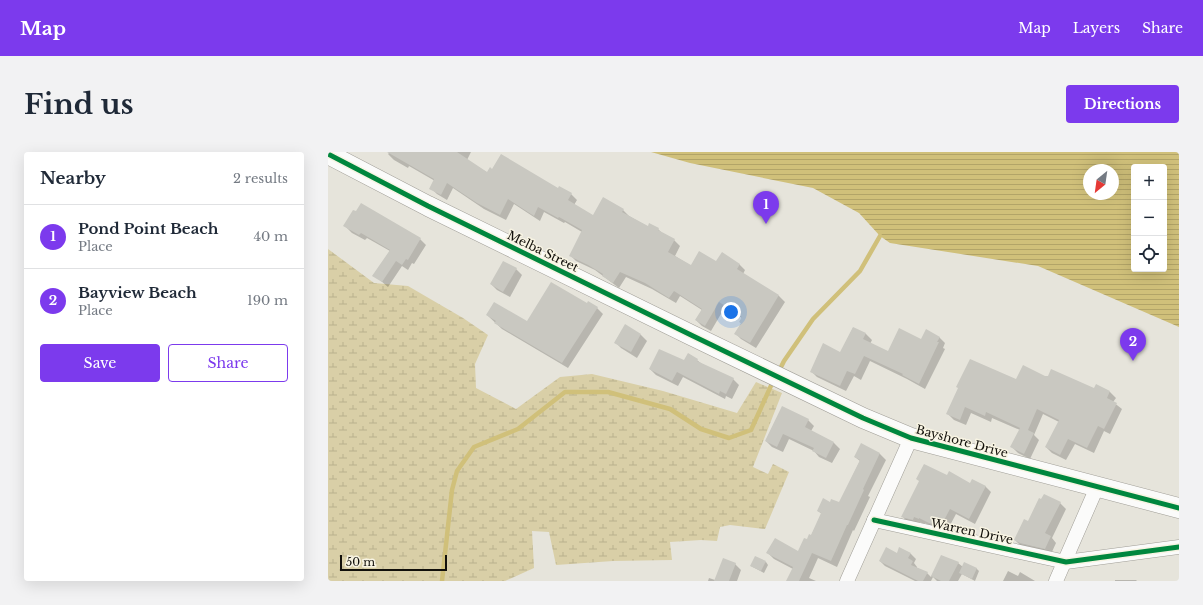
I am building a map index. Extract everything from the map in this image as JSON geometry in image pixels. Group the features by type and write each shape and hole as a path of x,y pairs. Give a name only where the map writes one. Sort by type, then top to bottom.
{"main road":[{"name":"Melba Street","path":"328,154 428,206 755,366"},
{"name":"Bayshore Drive","path":"755,366 863,418 911,438 1179,508"}],"street":[{"path":"847,581 911,438"},
{"path":"1056,581 1066,562 1097,487"},
{"name":"Warren Drive","path":"874,520 1066,562"},
{"path":"1066,562 1179,547"}],"green space":[{"path":"328,249 374,283 408,286 463,318 488,335 475,364 476,388 516,409 560,377 592,374 663,391 737,413 756,382 782,393 753,467 768,474 773,464 789,472 765,529 730,525 720,527 717,541 701,540 670,542 672,560 613,561 556,565 549,532 532,531 534,568 505,581 328,581"}],"shaded area":[{"path":"651,152 1179,152 1179,327 1038,266 890,243 880,236 859,213 813,188 690,163"}],"building":[{"path":"387,152 457,152 487,172 490,167 492,169 501,154 558,188 559,186 572,193 568,200 593,215 603,197 624,209 622,212 648,226 649,223 659,228 658,230 675,239 668,252 691,265 699,251 716,261 722,252 740,264 737,269 779,295 750,343 734,334 741,323 739,322 742,317 719,302 705,326 695,320 702,309 674,291 669,298 645,283 620,272 613,283 602,276 603,274 569,256 582,230 559,217 558,218 538,207 534,216 508,199 500,215 477,203 447,183 441,195 429,189 434,179"},
{"path":"361,203 421,238 408,260 406,259 402,265 396,261 382,282 372,276 390,250 361,233 359,235 343,226 353,210 356,211"},
{"path":"503,261 517,268 503,292 490,284"},
{"path":"551,282 587,303 588,301 598,307 562,363 494,323 496,321 486,315 494,302 527,321"},
{"path":"625,324 641,334 631,352 614,343"},
{"path":"853,327 866,333 863,339 888,351 899,328 921,339 926,329 940,337 919,384 902,375 903,374 864,356 855,374 847,371 840,386 810,372 823,343 840,352"},
{"path":"659,349 684,360 688,353 698,359 697,361 734,378 726,394 720,391 719,394 677,372 672,381 649,369"},
{"path":"970,359 1016,379 1023,365 1045,376 1048,376 1051,369 1094,388 1096,384 1110,391 1107,398 1117,403 1104,429 1098,426 1087,448 1068,439 1060,455 1045,447 1059,420 1037,409 1028,430 1034,433 1024,454 1010,447 1020,428 986,412 985,416 965,407 960,420 946,414 958,388 956,387"},
{"path":"782,406 809,419 805,427 834,442 826,458 812,451 814,448 783,434 777,447 765,441"},
{"path":"861,443 880,453 831,561 812,553 799,581 786,581 793,567 766,553 775,538 798,551 804,538 807,539 809,534 811,535 821,513 817,511 823,498 830,502 831,499 839,502 860,460 854,457"},
{"path":"924,464 947,475 949,471 970,483 972,479 986,486 969,519 950,509 941,526 929,523 919,518 914,517 913,520 901,517 919,481 916,479"},
{"path":"1044,494 1061,502 1045,533 1051,536 1045,549 1020,543 1014,540 1024,519 1028,521 1039,498 1041,499"},
{"path":"886,547 897,553 899,547 911,553 908,558 913,561 911,565 928,572 923,581 918,581 879,561"},
{"path":"941,555 959,562 949,581 941,581 931,576"},
{"path":"755,556 766,561 761,571 750,566"},
{"path":"723,558 736,563 729,581 714,581"},
{"path":"964,562 977,568 972,579 959,573"}],"waterway":[{"path":"779,371 784,361 813,319 860,271 880,236"},
{"path":"442,581 452,490 457,471 474,447 518,429 565,392 608,392 670,409 701,429 729,438 751,430 774,379"}],"cycle path":[{"path":"328,154 428,206 691,335 863,418 911,438 1179,508"},
{"path":"874,520 1066,562 1179,547"}],"place":[{"name":"Pond Point Beach","path":"766,224"},
{"name":"Bayview Beach","path":"1133,361"}]}
